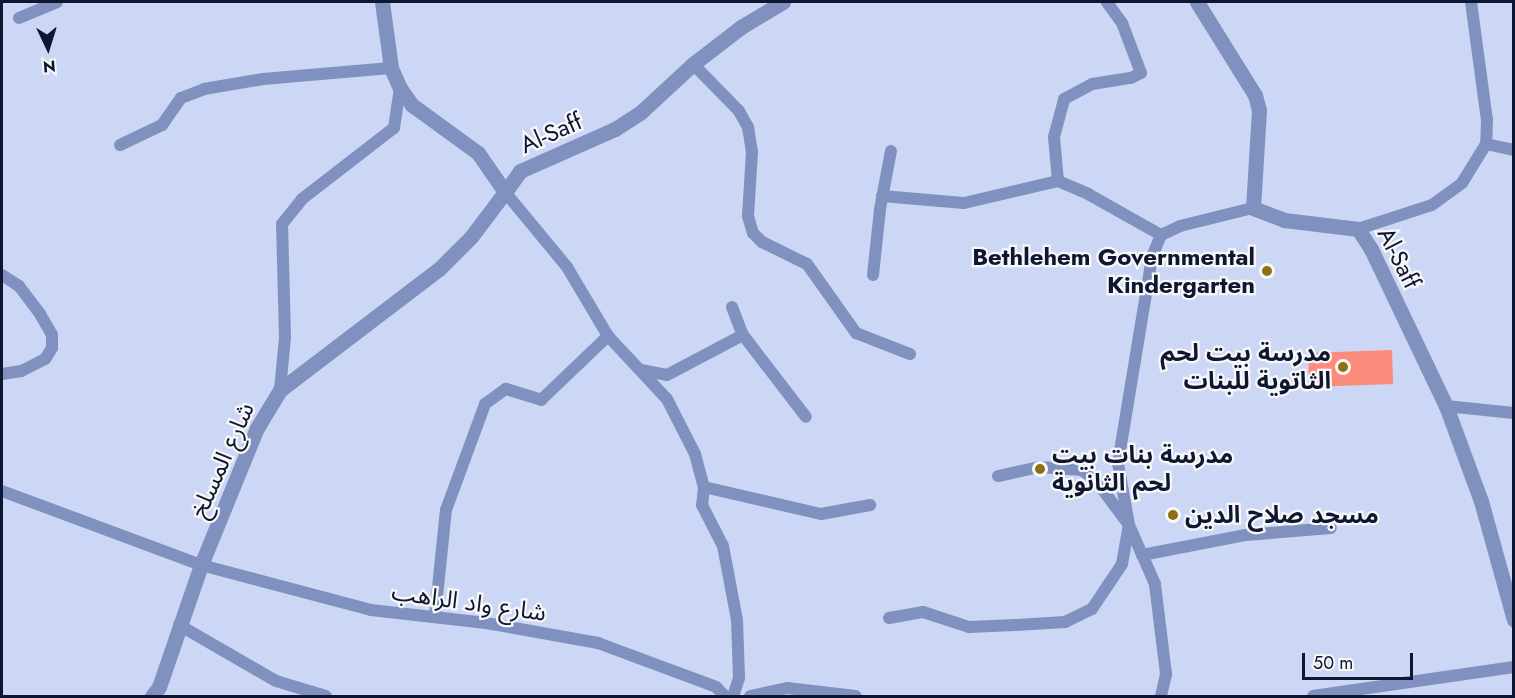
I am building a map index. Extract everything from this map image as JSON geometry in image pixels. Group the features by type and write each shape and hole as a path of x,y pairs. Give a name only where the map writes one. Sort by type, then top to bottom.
{"street":[{"path":"19,18 57,2"},
{"path":"382,2 391,68 399,88 412,105 478,153 505,192 567,267 608,336 667,399 695,454 704,487 702,505 723,546 738,620 740,678 733,696"},
{"name":"Al-Saff","path":"505,192 520,171 615,129 641,112 693,63 741,27 783,2"},
{"path":"1058,181 1054,137 1064,99 1092,84 1131,78 1141,73 1122,23 1107,2"},
{"path":"889,618 923,612 969,627 1079,619 1092,609 1122,564 1129,525 1118,463 1152,257 1161,236 1180,226 1253,207 1258,110 1255,95 1197,2"},
{"path":"1358,229 1432,205 1461,183 1486,144 1487,120 1472,2"},
{"path":"693,63 739,111 748,127 752,152 747,216 753,233 762,242 807,264 856,333 910,354"},
{"path":"120,145 162,125 181,98 204,89 263,79 391,68"},
{"path":"280,390 285,337 282,224 303,199 394,128 399,88"},
{"path":"1486,144 1514,150"},
{"path":"873,275 882,196 891,151"},
{"path":"882,196 964,203 1058,181 1088,194 1161,236"},
{"name":"شارع المسلخ","path":"152,696 159,687 201,565 257,428 280,390 448,262 505,192"},
{"name":"Al-Saff","path":"1253,207 1284,220 1358,229 1446,406 1481,501 1514,620"},
{"path":"2,275 19,286 40,314 52,335 52,348 45,359 29,367 2,374"},
{"path":"732,307 743,335 806,417"},
{"path":"638,369 667,375 743,335"},
{"path":"435,616 446,510 485,404 506,389 541,400 608,336"},
{"path":"667,375 667,399"},
{"path":"1446,406 1514,413"},
{"path":"998,476 1039,467 1082,470 1097,482 1129,525 1155,584 1164,641 1166,674 1161,696"},
{"path":"704,487 821,514 870,506"},
{"name":"شارع واد الراهب","path":"2,491 201,565 371,610 435,616 597,643 716,687 725,696"},
{"path":"1142,555 1246,535 1331,528"},
{"path":"179,625 276,681 326,696"},
{"path":"1313,696 1514,667"},
{"path":"756,695 787,688 856,696"}],"shaded area":[{"path":"1392,350 1393,384 1309,387 1308,353"}],"place":[{"name":"Bethlehem Governmental Kindergarten","path":"1267,271"},
{"name":"مدرسة بيت لحم الثاتوية للبنات","path":"1343,367"},
{"name":"مدرسة بنات بيت لحم الثانوية","path":"1040,469"},
{"name":"مسجد صلاح الدين","path":"1173,515"}]}
